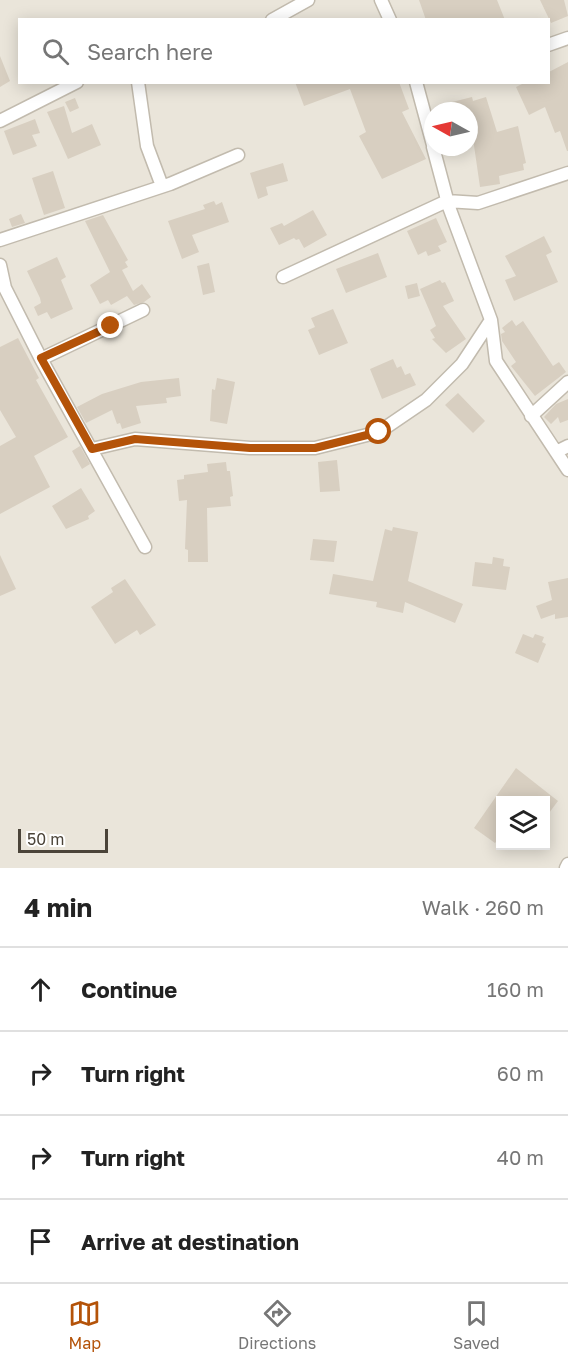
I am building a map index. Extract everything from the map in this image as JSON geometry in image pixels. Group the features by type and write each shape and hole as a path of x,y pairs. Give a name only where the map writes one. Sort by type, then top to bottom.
{"street":[{"path":"276,18 308,0"},
{"path":"381,0 389,18"},
{"path":"550,45 568,38"},
{"path":"0,121 73,84"},
{"path":"138,84 147,147 162,186"},
{"path":"418,84 424,108"},
{"path":"0,240 162,186 238,155"},
{"path":"436,156 447,201 491,320 496,361 568,470"},
{"path":"283,277 447,201 478,203 568,173"},
{"path":"0,265 3,289 145,547"},
{"path":"41,358 143,310"},
{"path":"92,449 135,439 250,448 315,448 379,432 434,393 462,364 491,320"},
{"path":"531,416 568,382"},
{"path":"556,452 568,446"},
{"path":"566,868 568,864"}],"shaded area":[{"path":"0,0 568,0 568,868 0,868"}],"building":[{"path":"419,0 497,0 504,18 425,18"},
{"path":"540,0 564,0 568,16 551,23"},
{"path":"0,56 10,81 0,87"},
{"path":"568,62 568,151 560,131 555,133 545,107 529,115 516,87 522,84 550,84 550,71"},
{"path":"296,84 400,84 409,109 402,112 426,159 382,179 359,136 366,132 350,89 304,106"},
{"path":"472,97 473,101 486,97 497,132 518,126 526,163 523,164 524,170 499,176 500,184 480,187 476,156 478,156 478,102 452,102"},
{"path":"75,98 79,108 70,112 65,102"},
{"path":"64,106 72,133 92,124 101,145 68,159 47,112"},
{"path":"35,119 40,133 32,135 37,146 13,155 4,131"},
{"path":"283,163 288,181 266,187 268,195 258,199 250,173"},
{"path":"53,171 65,208 44,215 32,178"},
{"path":"214,201 216,205 222,202 229,222 192,235 199,252 182,259 168,221 205,209 203,205"},
{"path":"313,210 327,235 304,248 299,239 294,238 279,245 270,228 282,223 284,226"},
{"path":"21,214 25,223 12,227 9,219"},
{"path":"103,215 128,260 125,262 128,267 122,270 133,291 142,284 151,297 144,302 134,305 127,296 111,305 108,300 100,304 90,285 110,272 85,221"},
{"path":"436,218 447,242 438,246 441,251 428,256 426,251 418,255 407,231"},
{"path":"544,236 552,252 546,255 558,282 514,301 505,280 516,276 505,256"},
{"path":"378,253 387,277 346,293 336,269"},
{"path":"57,257 66,277 61,280 73,309 51,319 47,312 38,316 34,307 41,303 40,298 27,271"},
{"path":"209,263 215,292 203,295 197,266"},
{"path":"440,280 442,283 445,282 454,301 443,306 466,339 446,353 432,339 435,338 430,330 436,326 420,289"},
{"path":"417,283 420,296 408,299 405,286"},
{"path":"333,309 348,343 319,355 308,330 315,327 311,318"},
{"path":"512,320 516,326 523,321 553,366 559,362 566,372 535,396 511,366 516,362 502,341 501,334 505,332 502,328"},
{"path":"18,338 39,378 36,380 68,437 34,456 50,487 0,514 0,446 16,437 0,410 0,347"},
{"path":"393,359 397,368 401,366 405,375 410,373 416,385 382,399 370,369"},
{"path":"179,378 181,396 166,398 167,403 136,406 141,423 122,429 120,423 117,424 112,410 86,423 77,407 102,394 141,382"},
{"path":"217,378 235,382 227,424 210,421 212,389 215,390"},
{"path":"458,393 485,421 473,433 445,405"},
{"path":"568,399 568,420 560,423 558,417 551,424 544,417 556,404"},
{"path":"80,446 90,464 82,469 72,451"},
{"path":"337,460 340,491 320,492 318,462"},
{"path":"226,462 227,471 230,471 233,496 230,497 231,506 207,508 208,562 188,562 188,550 185,549 187,500 179,501 177,480 184,479 184,475 208,472 207,464"},
{"path":"81,488 95,511 88,516 89,519 66,529 52,506"},
{"path":"393,527 418,532 408,581 463,604 455,623 405,602 403,613 376,607 377,602 329,594 333,574 373,581 385,529 392,531"},
{"path":"313,539 337,541 334,562 310,560"},
{"path":"0,555 16,589 0,596"},
{"path":"493,557 504,559 503,566 510,567 506,590 472,586 475,562 492,564"},
{"path":"568,578 568,617 555,619 555,614 541,619 536,606 552,600 548,582"},
{"path":"125,579 156,625 140,635 137,630 115,644 91,607 113,592 111,588"},
{"path":"523,634 533,638 535,634 544,637 542,642 546,644 538,663 515,653"},
{"path":"516,768 558,801 550,812 550,796 496,796"},
{"path":"496,797 496,842 474,828"}],"route":[{"path":"111,326 41,358 92,449 135,439 250,448 315,448 379,432"}]}
